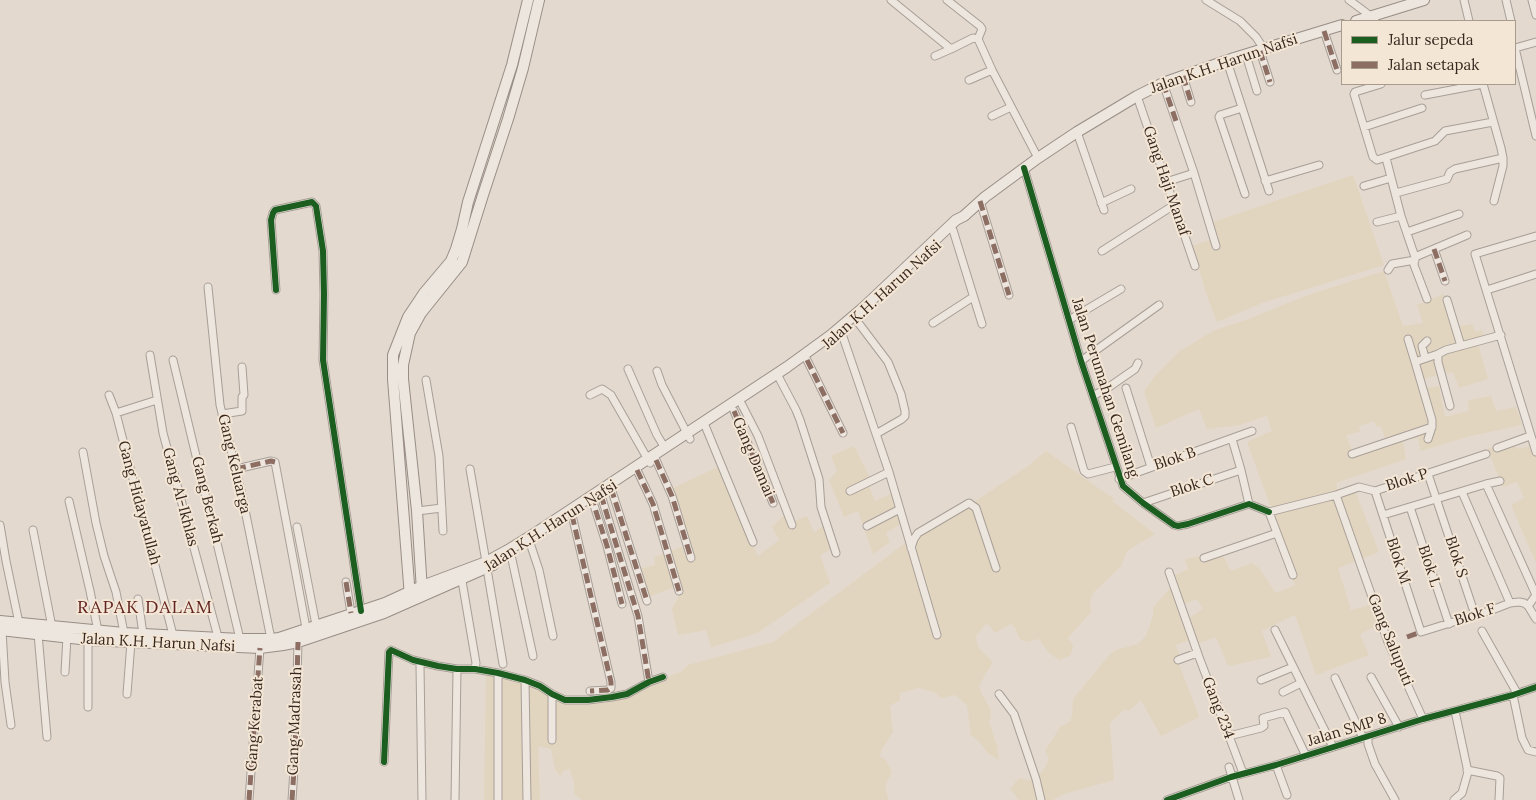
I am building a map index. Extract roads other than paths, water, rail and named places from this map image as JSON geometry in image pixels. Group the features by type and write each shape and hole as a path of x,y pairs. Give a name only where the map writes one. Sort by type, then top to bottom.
{"main road":[{"path":"410,596 393,379 393,355 408,317 424,293 451,261 512,65 528,0"},
{"path":"422,590 417,511 403,365 410,333 421,313 462,262 523,68 539,0"},
{"path":"1373,19 1401,3 1424,0"},
{"name":"Jalan K.H. Harun Nafsi","path":"779,377 866,309 953,230 980,201 1077,132 1137,96 1163,83 1341,25"},
{"path":"512,65 523,68"},
{"name":"Jalan K.H. Harun Nafsi","path":"1,627 19,623 98,632 119,636 131,642 260,648 298,642 384,613 422,590 461,576 511,554 530,543 651,460 807,360 857,321 866,309 956,220 964,216"},
{"name":"Jalan K.H. Harun Nafsi","path":"486,565 611,488 638,470 665,448 688,436"},
{"name":"Jalan K.H. Harun Nafsi","path":"1,627 88,640 143,634 271,639 280,638 385,602 410,596"}],"street":[{"path":"891,0 951,49"},
{"path":"948,0 982,29 978,39 1038,158"},
{"path":"1206,0 1240,21 1252,33 1262,50 1270,82"},
{"path":"1349,0 1373,19"},
{"path":"1464,0 1469,20"},
{"path":"1506,0 1511,20"},
{"path":"1532,0 1536,15"},
{"path":"1324,30 1337,70"},
{"path":"935,56 974,38 978,39"},
{"path":"1516,48 1536,42"},
{"path":"1516,52 1536,136"},
{"path":"1246,55 1258,91"},
{"path":"1227,61 1269,191"},
{"path":"969,80 992,70"},
{"path":"1183,76 1191,102"},
{"path":"1163,83 1194,173 1216,246"},
{"path":"1377,85 1354,92 1373,157 1377,160 1435,141 1445,131 1493,122"},
{"path":"1425,95 1478,85"},
{"path":"1483,85 1503,158 1503,166 1494,202"},
{"name":"Gang Haji Manaf","path":"1137,96 1195,266"},
{"path":"992,116 1011,107"},
{"path":"1242,108 1219,117 1245,194"},
{"path":"1364,127 1422,108"},
{"path":"1077,132 1102,206 1131,189"},
{"path":"1386,158 1406,232 1415,256 1414,265 1427,299"},
{"path":"1396,194 1447,179 1450,172 1454,169 1503,158"},
{"path":"1265,181 1319,165"},
{"name":"Jalan Perumahan Gemilang","path":"1024,168 1081,362 1119,479 1126,490 1178,526 1249,504"},
{"path":"1166,182 1194,173"},
{"path":"1364,186 1391,178"},
{"path":"980,201 1009,295"},
{"path":"276,290 271,220 273,213 275,210 312,202 316,206 323,251 323,360 356,612"},
{"path":"1102,251 1174,205"},
{"path":"1406,232 1459,214"},
{"path":"1377,222 1402,216"},
{"path":"953,230 982,324"},
{"path":"1388,270 1392,264 1434,250 1467,235"},
{"path":"1536,236 1475,254 1536,452"},
{"path":"1434,250 1445,281"},
{"path":"1487,290 1536,274"},
{"name":"Gang Keluarga","path":"208,287 220,405 236,469 271,639"},
{"path":"1069,320 1121,289"},
{"path":"932,323 973,297"},
{"path":"1447,300 1461,346"},
{"path":"1081,362 1158,306"},
{"path":"857,321 888,362 901,394 905,411 905,416 902,419 876,434"},
{"path":"842,334 889,472 937,635"},
{"path":"1415,362 1446,350 1501,335"},
{"path":"1408,339 1432,420 1432,427 1428,438"},
{"path":"1426,358 1422,346 1427,341"},
{"path":"1438,354 1437,359 1450,406"},
{"name":"Gang Al-Ikhlas","path":"150,355 163,433 218,637"},
{"name":"Gang Berkah","path":"172,360 240,639"},
{"path":"807,360 843,433"},
{"path":"1094,399 1135,369 1138,363"},
{"path":"222,414 240,412 243,409 242,367"},
{"path":"628,369 657,435 665,448"},
{"path":"657,371 662,385 688,436"},
{"path":"779,377 800,420 818,479 821,507 836,553"},
{"path":"426,380 439,456 443,531"},
{"path":"1126,388 1151,467"},
{"path":"590,395 602,389 611,394 672,496 691,558"},
{"name":"Gang Hidayatullah","path":"109,395 116,413 173,635"},
{"path":"116,413 157,400"},
{"path":"739,405 758,436 792,525"},
{"name":"Gang Damai","path":"739,405 773,503"},
{"path":"705,426 753,542"},
{"path":"1071,427 1084,471 1088,474 1115,467"},
{"path":"1352,454 1432,427"},
{"name":"Blok B","path":"1119,479 1252,431"},
{"path":"1497,448 1530,436"},
{"path":"1232,439 1249,504 1269,512 1293,575"},
{"path":"83,452 96,523 104,556 116,592 119,636"},
{"name":"Blok P","path":"1269,512 1336,495 1359,487 1375,491 1486,454"},
{"path":"236,469 271,461 275,462 311,627"},
{"path":"470,469 502,664"},
{"path":"638,470 653,504 679,591"},
{"name":"Blok C","path":"1143,503 1241,470"},
{"path":"850,492 889,472"},
{"name":"Blok S","path":"1428,474 1438,499 1475,615"},
{"path":"1383,515 1500,481"},
{"path":"1486,484 1536,595 1528,606 1536,619"},
{"path":"611,488 647,601"},
{"name":"Blok M","path":"1375,491 1421,632"},
{"path":"1462,492 1510,603"},
{"name":"Gang Saluputi","path":"1336,495 1388,642 1423,720"},
{"path":"595,497 622,604"},
{"path":"595,497 638,616 649,682"},
{"path":"69,501 98,632"},
{"path":"911,548 918,533 969,503 976,508 996,568"},
{"name":"Blok L","path":"1410,507 1448,624"},
{"path":"417,511 442,508"},
{"path":"867,526 900,509"},
{"path":"572,515 612,682 611,688 608,690 590,691"},
{"path":"0,525 19,623"},
{"path":"298,527 311,627"},
{"path":"32,530 52,627"},
{"path":"1204,558 1277,533"},
{"path":"530,543 539,570 553,636"},
{"path":"511,554 533,656"},
{"name":"Gang 234","path":"1169,572 1243,773"},
{"path":"461,576 476,667"},
{"path":"346,582 356,612"},
{"path":"138,599 143,634"},
{"name":"Blok F","path":"1421,632 1510,603 1519,602 1528,606"},
{"path":"1,627 5,682 11,725"},
{"path":"1274,630 1333,747"},
{"path":"1482,631 1515,694 1522,738 1528,750 1536,752"},
{"path":"38,634 47,737"},
{"path":"65,672 67,638"},
{"path":"88,640 88,708"},
{"path":"127,694 131,642"},
{"name":"Gang Madrasah","path":"292,800 298,642"},
{"name":"Gang Kerabat","path":"249,800 260,648"},
{"path":"384,762 389,652 391,650 422,663 457,669 476,667 525,680 565,700 612,698 627,694 663,677"},
{"path":"1178,660 1198,653"},
{"path":"422,663 420,665 422,800"},
{"path":"1261,680 1293,667"},
{"path":"455,800 457,669"},
{"path":"498,673 498,800"},
{"path":"1371,677 1399,727"},
{"path":"1335,678 1368,744 1374,764 1395,800"},
{"path":"525,680 527,800"},
{"path":"1283,692 1300,683"},
{"name":"Jalan SMP 8","path":"1167,800 1184,797 1243,773 1276,765 1536,687"},
{"path":"552,694 552,740"},
{"path":"999,694 1014,714 1036,779 1041,800"},
{"path":"1454,800 1461,796 1467,770 1455,711"},
{"path":"1229,736 1261,728 1264,726 1262,719 1265,717 1286,712 1306,756"},
{"path":"1276,765 1287,796"},
{"path":"1229,767 1239,800"},
{"path":"1467,770 1498,777 1500,780 1499,800"}],"district":[{"name":"RAPAK DALAM","path":"145,608"}]}
